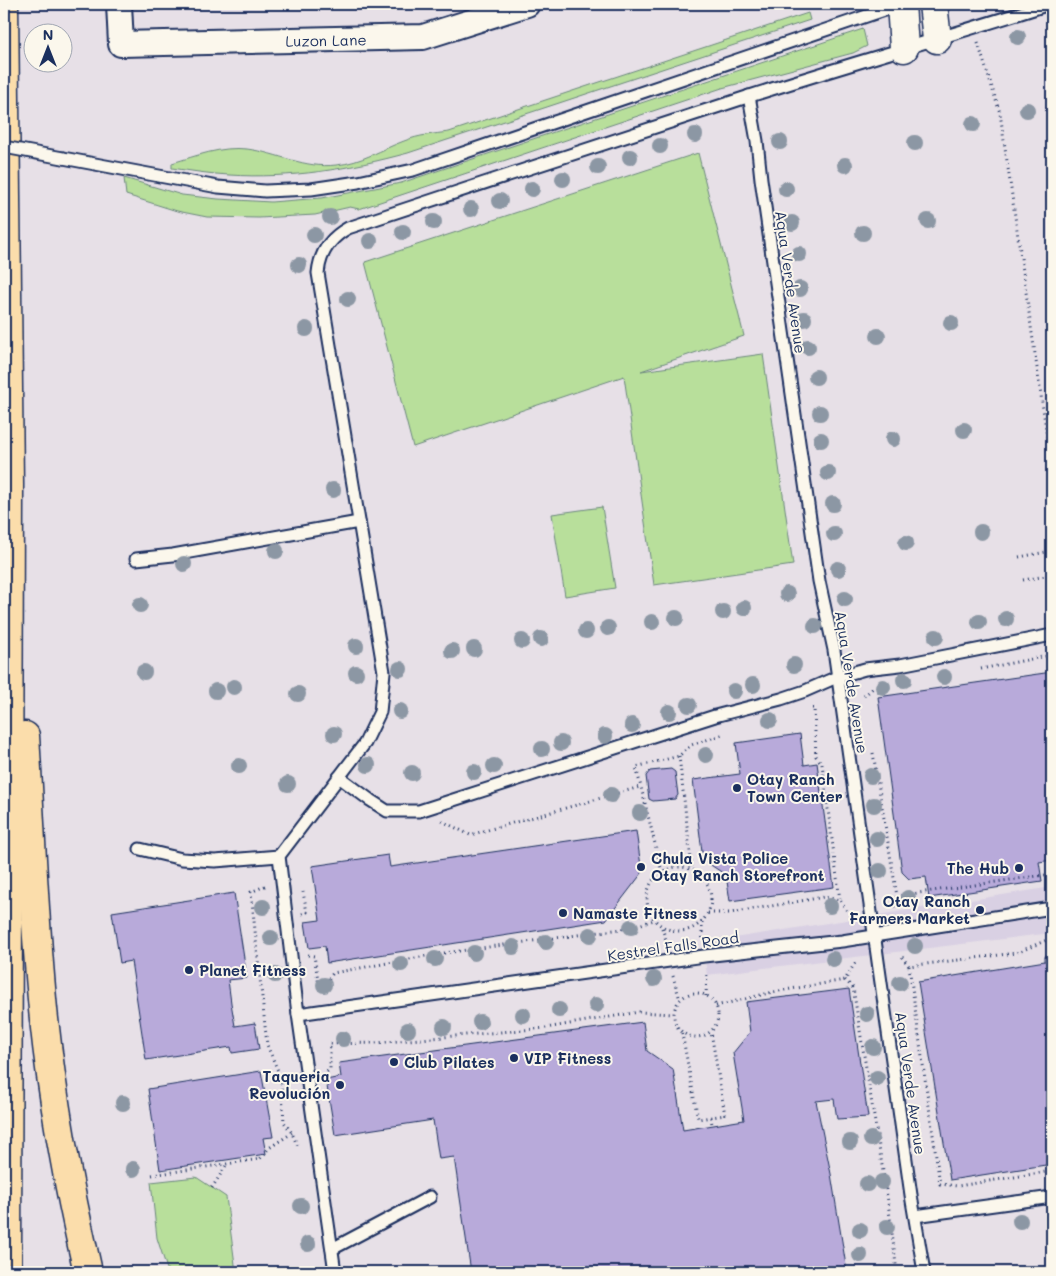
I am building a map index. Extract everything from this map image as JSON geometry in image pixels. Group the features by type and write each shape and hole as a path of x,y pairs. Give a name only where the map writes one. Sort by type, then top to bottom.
{"highway":[{"path":"4,4 9,485 7,1272"},
{"path":"9,485 38,954 44,1019 62,1150 88,1272"}],"street":[{"name":"Luzon Lane","path":"119,4 121,44 423,38 527,4"},
{"path":"902,4 904,48"},
{"path":"933,4 937,39"}],"lane":[{"path":"4,147 218,187 265,191 311,189 358,182 413,170 902,4"},
{"path":"335,1272 298,1014 279,856 365,743 380,712 384,672 318,273 322,254 333,238 348,228 749,96 904,48 976,28 1049,4"},
{"name":"Aqua Verde Avenue","path":"749,96 757,141 818,581 834,650 839,700 843,714 924,1272"},
{"path":"136,559 173,555 359,522"},
{"path":"339,777 388,811 419,812 716,716 797,694 838,677 865,669 900,665 1052,635"},
{"path":"140,849 182,859 216,861 279,856"},
{"name":"Kestrel Falls Road","path":"298,1014 704,956 842,941 1052,908"},
{"path":"332,1249 430,1197"},
{"path":"915,1216 1052,1198"}],"path":[{"path":"976,28 979,47 1000,113 1052,471"},
{"path":"1019,557 1052,551"},
{"path":"1022,580 1052,575"},
{"path":"806,710 814,708 816,756 822,764 840,900 848,914"},
{"path":"662,872 636,767 678,756 691,745 728,732"},
{"path":"873,754 897,896 894,907"},
{"path":"678,756 692,869"},
{"path":"433,823 442,821 470,835 640,787"},
{"path":"682,867 692,869 704,879 711,893 711,903 708,914 698,925 684,931 673,931 662,927 654,920 648,911 646,900 648,889 653,879 662,872 671,868 682,867"},
{"path":"897,896 1052,874"},
{"path":"299,915 307,912 301,883"},
{"path":"264,886 252,892 266,1045 281,1078 284,1122 297,1144"},
{"path":"708,914 730,913 824,897 840,900"},
{"path":"305,947 306,955 314,956 320,991 333,973 437,954 629,928 654,920"},
{"path":"909,966 1016,952 1052,939"},
{"path":"704,956 707,975 706,996"},
{"path":"902,957 909,966 940,1184 958,1186 1052,1171"},
{"path":"670,961 680,1000"},
{"path":"716,1006 773,992 845,980 856,963"},
{"path":"845,980 852,988 888,1202 897,1272"},
{"path":"692,994 706,996 716,1006 718,1020 711,1032 697,1038 689,1037 677,1028 673,1014 680,1000 692,994"},
{"path":"325,1084 323,1075 330,1069 330,1044 375,1043 546,1028 639,1012 673,1014"},
{"path":"682,1033 698,1119 725,1115 711,1032"},
{"path":"711,1117 712,1125"},
{"path":"152,1175 260,1159 269,1148 292,1133"},
{"path":"212,1188 227,1164"}],"shaded area":[{"name":"Otay Ranch Farmers Market","path":"1052,887 1052,933 707,975 703,943"}],"green space":[{"path":"808,13 810,20 386,159 320,172 252,176 222,175 172,168 172,163 190,157 218,150 237,148 258,151 313,165 345,164 363,159 410,139 449,132"},
{"path":"863,29 867,46 853,53 722,88 359,209 350,207 315,215 259,218 207,217 177,211 126,195 124,178 182,195 271,202 322,198 401,183"},
{"path":"698,153 744,336 641,371 763,354 793,565 654,585 624,376 413,447 365,262"},
{"path":"602,507 615,588 565,596 552,514"},
{"path":"196,1177 226,1197 236,1272 168,1272 157,1238 151,1182"}],"building":[{"path":"1052,672 1052,860 1039,862 1042,881 929,898 926,877 909,879 902,872 878,697"},
{"path":"800,734 804,765 817,763 834,887 730,901 726,875 703,860 693,780 740,774 736,743"},
{"path":"671,769 675,772 678,795 675,799 653,801 649,799 646,776 650,771"},
{"path":"636,831 642,873 606,920 327,963 325,946 309,948 305,922 320,920 312,866 388,855 390,867"},
{"name":"Planet Fitness","path":"234,893 247,978 228,980 231,1003 235,1026 255,1023 259,1049 232,1053 231,1047 146,1060 131,961 120,963 112,912"},
{"path":"1052,946 1052,1164 950,1180 918,982 1045,961 1045,957"},
{"path":"849,989 868,1117 837,1119 834,1099 816,1101 831,1174 847,1272 471,1272 454,1157 439,1159 433,1120 335,1135 326,1080 341,1077 339,1063 643,1022 647,1051 673,1069 683,1130 744,1120 733,1053 750,1032 746,1002"},
{"path":"261,1071 273,1137 263,1138 266,1154 160,1170 148,1089"}],"place":[{"name":"Otay Ranch Town Center","path":"737,788"},
{"name":"Chula Vista Police Otay Ranch Storefront","path":"641,867"},
{"name":"The Hub","path":"1019,868"},
{"name":"Otay Ranch Farmers Market","path":"980,910"},
{"name":"Namaste Fitness","path":"563,913"},
{"name":"Planet Fitness","path":"189,970"},
{"name":"VIP Fitness","path":"514,1058"},
{"name":"Club Pilates","path":"394,1062"},
{"name":"Taqueria Revolución","path":"340,1085"}]}
